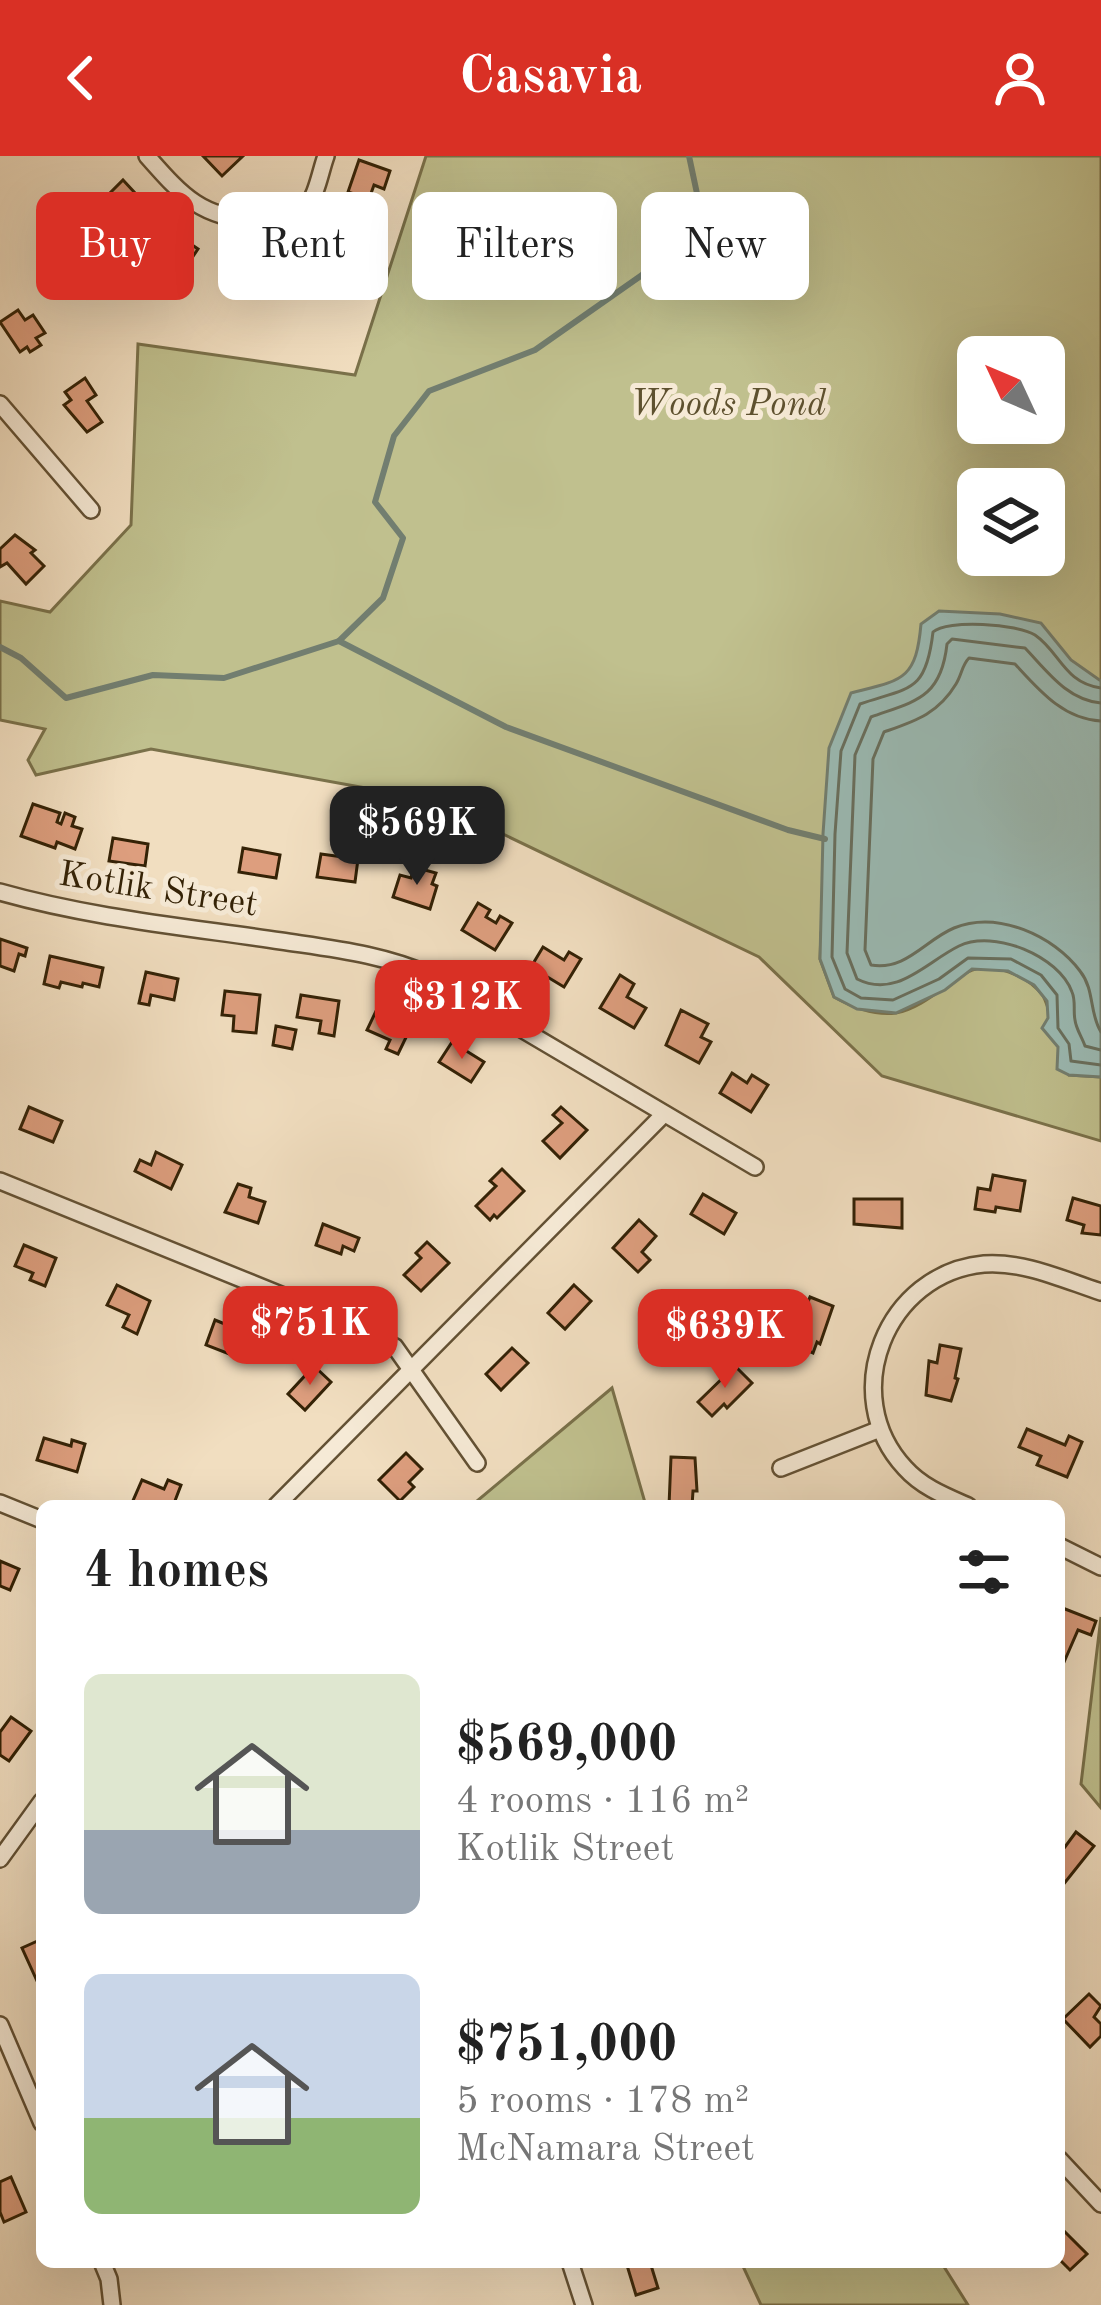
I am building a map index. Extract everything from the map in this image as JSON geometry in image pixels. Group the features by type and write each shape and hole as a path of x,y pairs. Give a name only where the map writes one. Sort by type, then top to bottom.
{"street":[{"path":"147,156 194,204 229,219 269,223 280,223 306,208 326,156"},
{"path":"0,404 91,510"},
{"name":"Kotlik Street","path":"0,892 81,911 350,950 406,964 754,1167"},
{"path":"282,1500 664,1114"},
{"path":"0,1181 340,1319 395,1347 477,1463"},
{"path":"957,1500 915,1478 880,1429 872,1384 881,1340 906,1301 929,1282 957,1269 1002,1264 1101,1292"},
{"path":"781,1468 880,1429"},
{"path":"0,1504 36,1518"},
{"path":"1065,1549 1101,1567"},
{"path":"0,1859 36,1809"},
{"path":"0,2025 36,2109"},
{"path":"1065,2165 1101,2204"},
{"path":"104,2268 112,2305"},
{"path":"572,2268 584,2305"}],"green space":[{"name":"Woods Pond","path":"426,156 1101,156 1101,930 821,933 820,959 834,997 880,1013 915,1006 977,969 998,969 1029,982 1046,1001 1069,1075 1101,1077 1101,1141 882,1076 759,957 432,800 151,749 36,775 28,760 45,729 0,720 0,601 50,612 131,525 138,344 355,375 379,300 388,300 388,273 412,199 412,300 617,300 617,192 414,192"},
{"path":"612,1388 644,1500 478,1500"},
{"path":"1101,1617 1101,1808 1081,1784"},
{"path":"744,2268 945,2268 968,2305 761,2305"}],"water":[{"path":"939,611 1000,614 1041,623 1071,660 1101,681 1101,1077 1069,1075 1057,1069 1058,1047 1042,1028 1048,1018 1047,1001 1034,985 1008,971 972,969 945,990 896,1013 857,1009 834,997 820,959 829,748 851,693 903,675 915,657 921,624"}],"building":[{"path":"203,156 243,156 222,176"},
{"path":"359,160 390,171 384,189 374,185 372,192 348,192"},
{"path":"123,180 134,192 111,192"},
{"path":"18,310 25,320 33,315 45,333 36,338 41,345 30,352 27,347 20,352 0,322"},
{"path":"85,378 96,395 87,401 102,422 87,432 64,405 71,400 65,392"},
{"path":"15,535 35,550 31,553 44,566 26,584 7,563 0,567 0,549"},
{"path":"33,804 60,813 57,822 61,824 65,813 75,817 72,826 82,829 75,849 57,842 55,848 21,836"},
{"path":"113,838 148,844 145,866 109,861"},
{"path":"243,848 280,855 276,878 239,872"},
{"path":"321,854 358,859 355,882 317,877"},
{"path":"414,867 436,873 430,909 393,897 400,875 411,878"},
{"path":"478,903 490,910 486,917 496,923 500,916 512,923 495,950 462,930"},
{"path":"0,939 27,948 25,956 19,954 14,971 0,966"},
{"path":"543,947 564,960 569,952 581,959 564,987 531,967"},
{"path":"50,956 103,968 99,987 44,984"},
{"path":"146,972 178,979 174,1000 151,995 149,1005 139,1003"},
{"path":"620,975 634,984 627,997 646,1008 634,1028 600,1008"},
{"path":"225,991 260,995 256,1033 233,1031 234,1016 222,1015"},
{"path":"301,995 339,1001 334,1036 319,1033 321,1021 297,1017"},
{"path":"377,1009 412,1025 398,1054 386,1049 390,1040 367,1030"},
{"path":"681,1010 708,1024 701,1037 711,1042 699,1063 666,1045"},
{"path":"276,1026 296,1030 292,1049 273,1045"},
{"path":"452,1042 484,1062 471,1082 439,1062"},
{"path":"732,1073 747,1083 752,1075 768,1085 751,1112 720,1093"},
{"path":"29,1107 62,1121 53,1142 20,1129"},
{"path":"561,1107 587,1130 560,1158 543,1141 562,1123 553,1115"},
{"path":"156,1152 182,1165 171,1189 135,1171 140,1160 151,1165"},
{"path":"502,1169 524,1191 490,1220 476,1206 496,1186 490,1181"},
{"path":"993,1175 1025,1181 1020,1211 975,1209 978,1188 990,1190"},
{"path":"238,1184 251,1188 249,1197 265,1202 258,1223 225,1212"},
{"path":"703,1194 736,1213 724,1234 691,1214"},
{"path":"1073,1198 1101,1206 1101,1235 1082,1233 1084,1225 1067,1220"},
{"path":"854,1199 902,1199 902,1228 854,1224"},
{"path":"639,1220 656,1236 642,1252 650,1260 638,1272 613,1248"},
{"path":"323,1224 359,1238 354,1251 343,1246 341,1254 316,1245"},
{"path":"427,1242 449,1263 421,1291 404,1275 421,1258 416,1253"},
{"path":"24,1245 56,1258 45,1286 30,1280 33,1273 15,1266"},
{"path":"117,1285 150,1301 137,1334 123,1327 129,1315 107,1305"},
{"path":"574,1285 591,1301 565,1329 548,1313"},
{"path":"810,1297 833,1306 813,1353 790,1343 794,1332 782,1327 789,1311 802,1316"},
{"path":"215,1320 252,1335 247,1346 237,1342 232,1355 206,1345"},
{"path":"940,1345 961,1349 951,1401 926,1395 929,1361 937,1363"},
{"path":"512,1348 528,1363 501,1390 486,1374"},
{"path":"314,1366 331,1382 305,1410 288,1394"},
{"path":"735,1366 752,1383 712,1416 698,1402"},
{"path":"1027,1429 1065,1445 1069,1436 1082,1442 1067,1477 1037,1465 1041,1456 1019,1447"},
{"path":"44,1438 71,1446 72,1440 85,1444 77,1472 37,1460"},
{"path":"406,1453 422,1469 401,1500 379,1480"},
{"path":"671,1457 695,1458 697,1491 692,1500 669,1500"},
{"path":"142,1480 164,1489 168,1480 181,1485 175,1500 133,1500"},
{"path":"0,1561 19,1569 10,1590 0,1586"},
{"path":"1065,1609 1096,1621 1091,1635 1078,1630 1065,1660"},
{"path":"11,1717 31,1731 9,1761 0,1755 0,1732"},
{"path":"1076,1832 1094,1846 1065,1882 1065,1847"},
{"path":"36,1942 36,1979 22,1948"},
{"path":"1089,1994 1101,2006 1094,2017 1101,2024 1101,2036 1090,2047 1065,2017"},
{"path":"11,2177 26,2212 4,2222 0,2182"},
{"path":"1065,2232 1087,2254 1070,2270 1065,2265"},
{"path":"628,2268 652,2268 658,2288 636,2295"}],"waterway":[{"path":"339,641 383,598 403,538 375,502 394,436 429,391 535,350 642,275 699,203 689,156"},
{"path":"0,647 21,658 66,698 153,675 224,678 339,641 506,727 788,830 825,839"}]}
